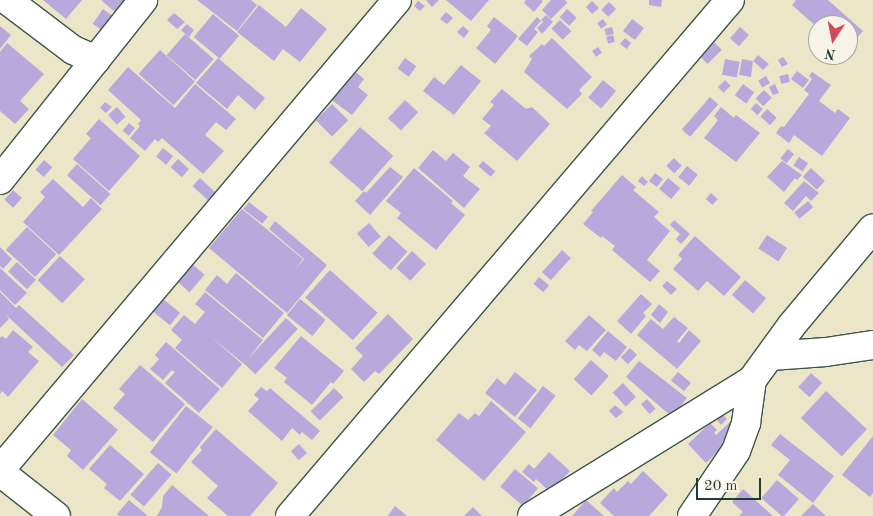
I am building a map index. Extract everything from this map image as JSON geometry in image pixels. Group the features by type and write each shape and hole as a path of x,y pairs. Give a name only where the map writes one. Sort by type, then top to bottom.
{"street":[{"path":"7,0 72,50 96,60"},
{"path":"0,180 143,0"},
{"path":"56,516 0,471 397,0"},
{"path":"290,516 730,0"},
{"path":"532,516 752,380 792,325 873,228"},
{"path":"771,356 826,352 873,345"},
{"path":"692,516 736,451 746,423 752,380"}],"building":[{"path":"43,0 82,0 66,19"},
{"path":"101,0 127,0 116,13"},
{"path":"197,0 251,0 257,5 237,31"},
{"path":"426,0 439,0 432,7"},
{"path":"446,0 489,0 471,21"},
{"path":"526,0 543,1 534,12 524,3"},
{"path":"551,0 565,0 567,3 551,19 542,10"},
{"path":"649,0 662,0 661,7 649,5"},
{"path":"796,0 828,0 845,15 808,15 808,19 792,5"},
{"path":"418,1 425,6 420,11 414,6"},
{"path":"592,1 599,8 592,14 586,7"},
{"path":"609,2 616,9 608,17 601,10"},
{"path":"259,5 286,27 301,8 327,29 300,62 283,49 274,61 237,32"},
{"path":"103,9 113,16 103,31 93,24"},
{"path":"567,9 577,18 569,26 560,17"},
{"path":"446,12 453,18 447,24 440,19"},
{"path":"174,13 185,22 177,29 167,20"},
{"path":"213,14 239,36 220,59 194,37"},
{"path":"546,15 553,22 542,34 537,28 543,22 541,20"},
{"path":"494,17 518,36 495,64 476,48 491,30 487,26"},
{"path":"537,17 541,21 534,29 538,32 527,46 518,39"},
{"path":"603,19 607,25 601,29 597,23"},
{"path":"632,19 644,28 635,40 623,31"},
{"path":"560,20 571,31 563,40 552,28"},
{"path":"187,24 194,30 189,37 181,30"},
{"path":"0,26 11,35 0,49"},
{"path":"463,26 469,31 464,38 457,32"},
{"path":"612,27 614,34 606,36 604,29"},
{"path":"740,27 749,35 739,46 730,38"},
{"path":"858,27 863,31 858,37"},
{"path":"185,34 214,59 195,80 167,55"},
{"path":"613,35 615,42 608,44 606,37"},
{"path":"552,38 592,77 579,90 582,94 567,109 524,72 532,59 529,56"},
{"path":"625,38 631,43 627,49 620,44"},
{"path":"714,42 722,50 708,64 700,56"},
{"path":"7,43 44,74 20,101 29,109 15,124 0,111 0,52"},
{"path":"598,47 602,53 596,57 592,51"},
{"path":"160,50 195,81 174,105 139,74"},
{"path":"758,55 769,64 763,70 753,61"},
{"path":"783,57 788,64 782,67 778,60"},
{"path":"218,58 265,98 255,110 238,95 227,109 196,83"},
{"path":"405,58 416,66 409,77 397,69"},
{"path":"725,59 740,62 737,78 722,75"},
{"path":"742,59 753,61 751,77 739,75"},
{"path":"461,65 481,81 454,115 423,91 434,77 444,85"},
{"path":"128,67 175,108 195,84 236,119 226,130 216,122 205,135 224,151 203,174 162,138 158,142 155,139 145,151 130,138 140,126 138,124 141,120 108,90"},
{"path":"352,69 364,79 358,87 368,95 352,115 329,98"},
{"path":"797,71 809,80 803,88 791,79"},
{"path":"812,72 831,85 819,101 835,113 838,109 850,118 822,156 794,135 789,143 776,133 781,126 784,127 809,94 804,90 812,79 809,76"},
{"path":"788,74 790,82 781,84 779,76"},
{"path":"766,76 770,83 762,87 758,80"},
{"path":"603,80 616,91 601,109 588,98"},
{"path":"725,80 731,86 724,93 718,87"},
{"path":"743,84 754,92 746,104 735,95"},
{"path":"775,84 779,93 773,95 769,87"},
{"path":"502,89 526,109 532,107 550,124 517,161 484,133 491,126 482,119 494,105 490,102"},
{"path":"764,90 772,98 763,106 756,98"},
{"path":"710,97 718,104 690,137 682,129"},
{"path":"405,100 418,112 401,131 388,118"},
{"path":"105,102 112,107 106,113 100,108"},
{"path":"756,103 763,109 758,115 751,109"},
{"path":"332,104 348,120 332,137 316,120"},
{"path":"117,107 126,117 117,125 108,115"},
{"path":"721,107 734,118 736,115 760,133 736,162 704,138 718,120 714,116"},
{"path":"767,109 777,118 770,125 760,116"},
{"path":"99,119 140,156 109,191 73,159 91,138 86,134"},
{"path":"129,123 135,128 129,136 123,131"},
{"path":"360,127 393,156 362,191 329,162"},
{"path":"163,148 173,156 166,165 156,157"},
{"path":"788,149 794,154 786,163 780,158"},
{"path":"433,150 446,161 453,153 470,167 463,176 480,189 464,208 418,168"},
{"path":"799,157 808,163 803,171 793,165"},
{"path":"674,158 682,166 674,174 666,166"},
{"path":"178,159 189,169 182,177 171,167"},
{"path":"44,160 52,167 44,177 35,170"},
{"path":"483,161 495,171 491,177 479,166"},
{"path":"782,161 802,175 797,180 795,178 784,192 767,177"},
{"path":"77,164 110,194 100,205 67,175"},
{"path":"687,166 698,175 689,186 678,177"},
{"path":"390,167 403,177 370,215 355,201 364,191 366,193"},
{"path":"414,168 453,201 451,203 465,215 436,250 397,218 401,213 386,201"},
{"path":"811,168 825,181 817,190 803,177"},
{"path":"655,173 663,179 657,187 649,181"},
{"path":"622,175 636,187 633,190 659,212 654,217 670,231 647,260 660,271 650,282 612,250 615,246 583,224 593,212 591,211"},
{"path":"642,176 648,182 644,186 638,181"},
{"path":"200,178 215,192 208,200 192,186"},
{"path":"668,178 680,188 671,199 659,189"},
{"path":"53,179 83,207 91,198 102,209 59,255 23,222 45,197 40,192"},
{"path":"804,181 819,193 811,201 806,196 793,211 784,203"},
{"path":"13,190 22,198 13,208 4,200"},
{"path":"711,193 718,199 713,205 706,199"},
{"path":"808,201 813,207 799,219 794,213"},
{"path":"249,202 268,217 262,224 243,209"},
{"path":"242,209 303,259 294,271 304,259 269,229 275,221 327,265 287,313 209,248"},
{"path":"674,220 690,234 681,244 676,239 680,234 670,225"},
{"path":"369,223 381,237 369,247 357,233"},
{"path":"27,227 56,254 35,277 6,250"},
{"path":"389,235 408,252 391,270 372,254"},
{"path":"767,235 787,248 778,261 758,248"},
{"path":"695,236 741,277 724,296 707,281 698,291 673,269 682,259 678,255"},
{"path":"0,247 12,259 3,269 0,266"},
{"path":"562,250 571,258 551,280 542,272"},
{"path":"412,251 426,264 410,281 396,268"},
{"path":"60,256 85,279 62,303 37,280"},
{"path":"17,262 36,280 27,289 8,272"},
{"path":"191,263 205,275 189,292 176,280"},
{"path":"0,268 27,293 15,305 0,290"},
{"path":"330,270 378,313 353,340 305,297"},
{"path":"236,273 284,313 263,338 205,290 217,275 227,284"},
{"path":"539,277 549,285 543,292 533,284"},
{"path":"745,280 766,298 753,313 732,295"},
{"path":"667,281 677,289 671,295 662,286"},
{"path":"0,292 16,308 19,305 74,355 62,367 5,314 9,319 0,328"},
{"path":"205,292 263,340 244,364 210,336 242,364 222,388 175,348 182,340 171,330 184,315 195,324 205,312 195,304"},
{"path":"641,294 652,304 643,313 646,316 631,334 617,321"},
{"path":"163,299 180,313 170,325 153,311"},
{"path":"300,299 326,320 312,336 287,315"},
{"path":"659,304 668,312 660,323 651,315"},
{"path":"388,314 413,339 379,374 375,371 364,382 351,369 363,356 355,348"},
{"path":"589,315 606,330 587,351 579,345 575,350 565,341"},
{"path":"674,317 688,328 677,341 679,343 689,330 701,341 677,369 637,335 651,319 663,329"},
{"path":"286,318 298,329 255,374 244,363"},
{"path":"13,330 33,347 28,352 39,361 8,397 2,391 0,394 0,338 2,336 6,339"},
{"path":"608,331 627,347 616,361 604,352 600,357 592,350"},
{"path":"301,336 344,371 333,384 331,382 312,405 284,382 287,378 274,368"},
{"path":"166,342 220,389 199,413 165,383 175,372 172,370 163,380 150,369 159,359 155,355"},
{"path":"630,348 637,355 628,364 621,357"},
{"path":"591,360 609,376 591,395 574,379"},
{"path":"639,361 687,398 672,417 626,377"},
{"path":"140,365 185,404 153,442 113,408 125,394 119,389"},
{"path":"515,372 537,390 515,417 485,393 497,378 505,385"},
{"path":"678,372 691,383 684,391 671,380"},
{"path":"811,373 822,383 809,397 798,387"},
{"path":"623,383 636,397 626,406 613,393"},
{"path":"543,386 556,396 530,428 518,418"},
{"path":"261,387 267,391 270,388 320,431 312,440 302,432 300,435 292,428 282,441 248,411 259,399 254,395"},
{"path":"334,388 343,397 320,421 311,411"},
{"path":"826,391 867,429 842,456 801,418"},
{"path":"82,399 118,430 83,470 67,456 71,450 53,435"},
{"path":"647,399 656,409 650,414 641,404"},
{"path":"491,401 526,432 484,481 436,440 459,413 468,420 475,413 479,416"},
{"path":"615,405 623,412 616,418 609,411"},
{"path":"186,406 213,427 176,473 150,452"},
{"path":"723,415 727,419 721,425 717,420"},
{"path":"731,421 737,428 722,442 725,444 706,463 688,444 710,423 717,430 714,433 716,435"},
{"path":"216,429 278,483 250,516 228,516 207,498 218,486 191,462 202,450 200,447"},
{"path":"780,434 834,476 813,503 778,475 790,460 771,445"},
{"path":"873,436 873,493 870,497 842,475"},
{"path":"299,444 307,453 299,460 291,451"},
{"path":"110,445 144,474 120,501 104,488 107,484 89,469"},
{"path":"549,452 570,471 550,492 536,479 534,482 522,472 529,464 534,469"},
{"path":"158,463 172,475 144,507 130,495"},
{"path":"515,469 538,488 523,506 500,487"},
{"path":"643,471 668,495 649,516 614,516 600,503 614,488 617,492 628,481 631,484"},
{"path":"777,480 799,499 784,516 782,516 761,498"},
{"path":"172,485 209,516 157,516 162,507 163,496"},
{"path":"743,489 773,516 739,516 743,512 732,502"},
{"path":"129,500 148,516 119,516 117,514"},
{"path":"586,500 604,516 572,516"},
{"path":"813,504 826,516 801,516"},
{"path":"395,506 407,516 388,516"},
{"path":"473,507 482,516 464,516"}]}
